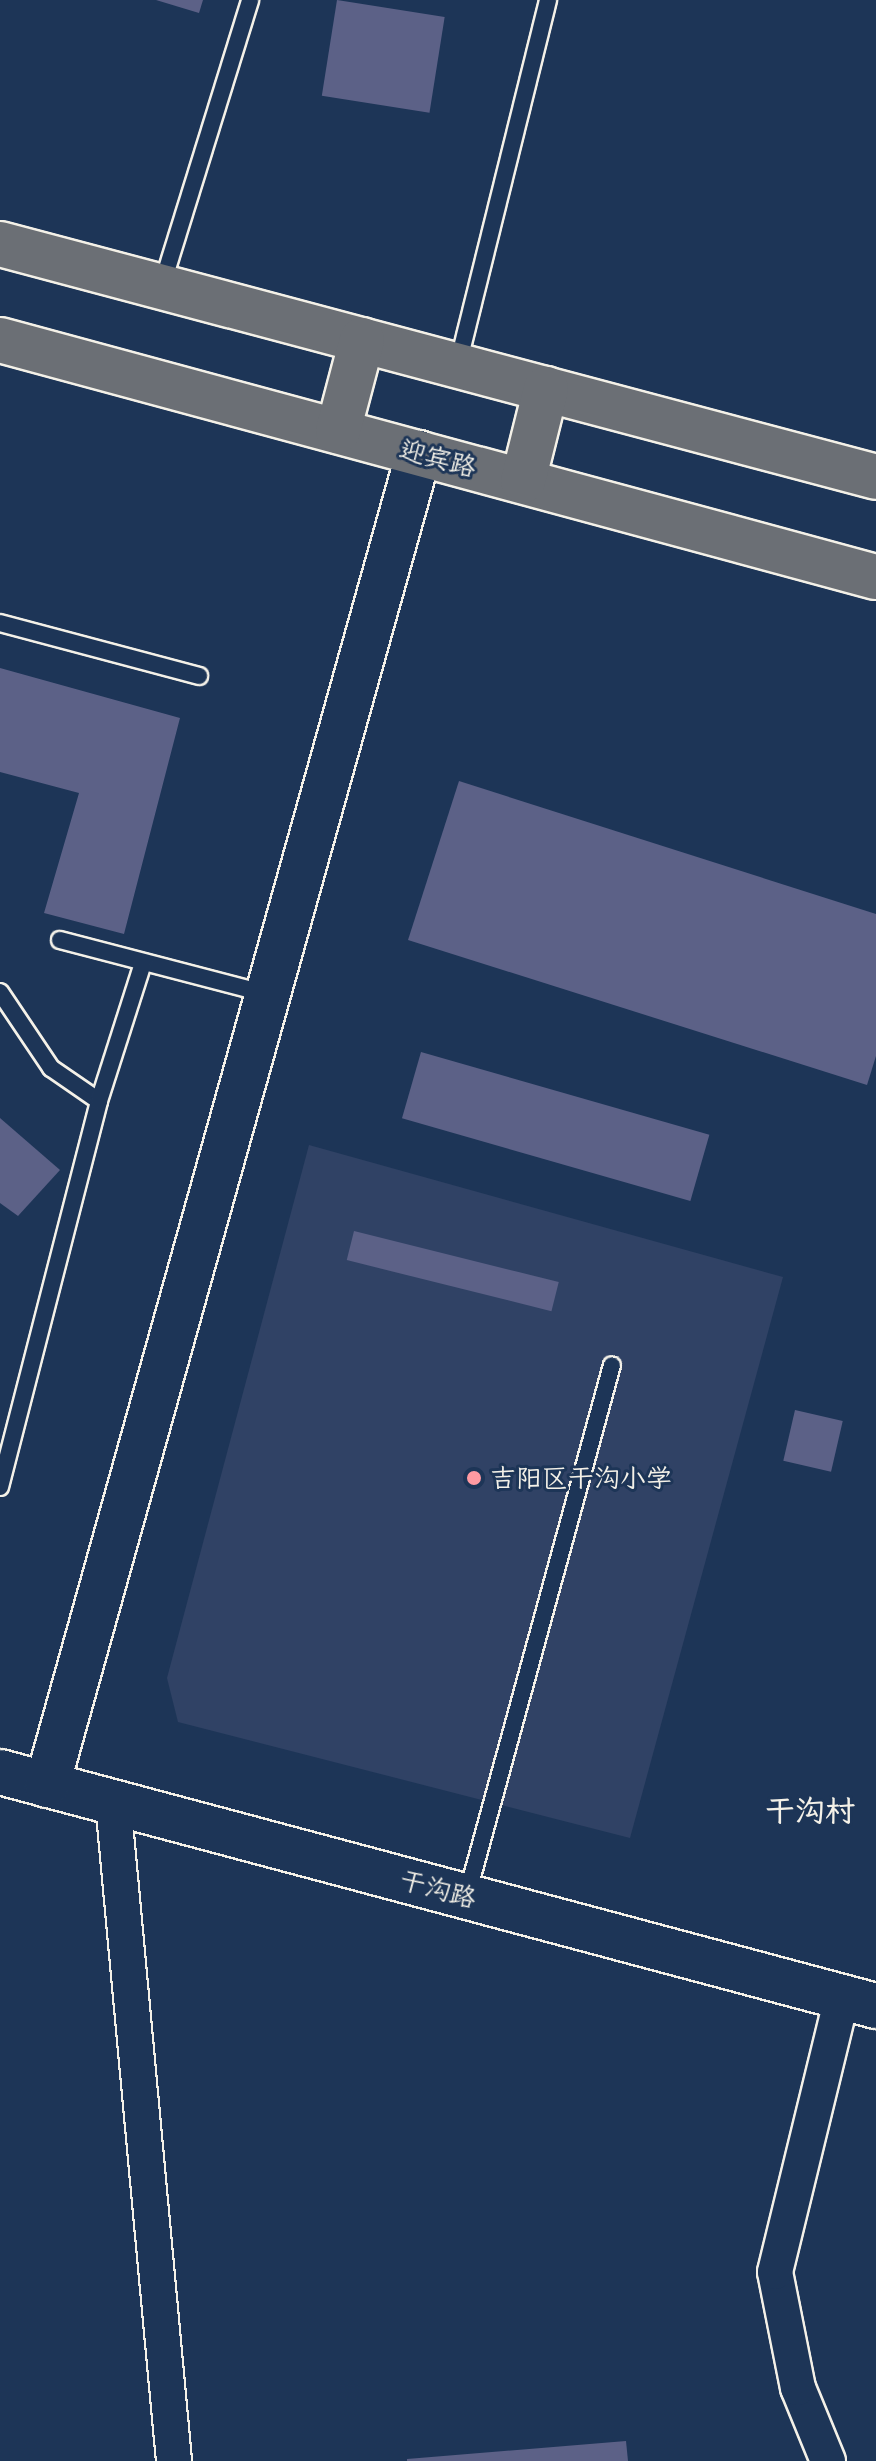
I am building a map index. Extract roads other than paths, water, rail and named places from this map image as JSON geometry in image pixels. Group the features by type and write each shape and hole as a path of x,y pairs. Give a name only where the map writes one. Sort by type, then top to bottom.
{"highway":[{"path":"0,244 876,477"},
{"name":"迎宾路","path":"0,340 876,577"},
{"path":"338,431 362,340"},
{"path":"523,481 546,389"}],"street":[{"path":"47,1785 419,453"},
{"name":"干沟路","path":"0,1772 859,2002"},
{"path":"113,1802 174,2461"},
{"path":"828,2461 798,2388 775,2272 859,2002"}],"lane":[{"path":"162,287 250,0"},
{"path":"457,366 548,0"},
{"path":"0,623 199,676"},
{"path":"60,940 268,994"},
{"path":"0,1487 99,1101 143,963"},
{"path":"0,992 51,1068 99,1101"},
{"path":"467,1897 612,1365"}],"place":[{"name":"吉阳区干沟小学","path":"474,1478"}],"district":[{"name":"干沟村","path":"810,1809"}]}
